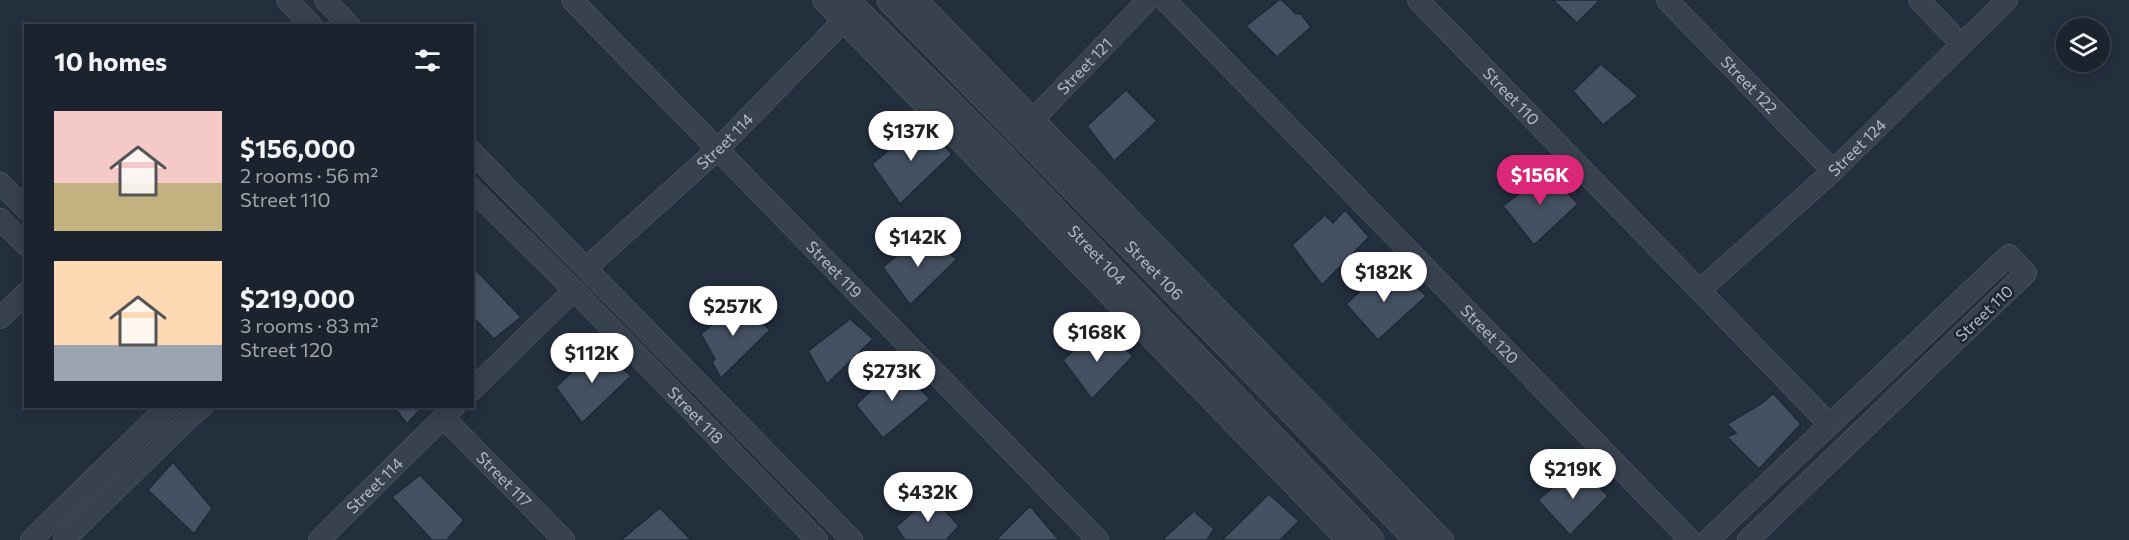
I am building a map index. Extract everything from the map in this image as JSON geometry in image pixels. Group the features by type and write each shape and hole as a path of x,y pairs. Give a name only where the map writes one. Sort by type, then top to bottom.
{"street":[{"path":"287,0 310,24"},
{"path":"325,0 348,24"},
{"name":"Street 119","path":"572,0 1098,540"},
{"path":"824,0 848,10"},
{"name":"Street 106","path":"891,0 1026,126 1289,407 1418,540"},
{"path":"917,0 1026,126 1443,540"},
{"name":"Street 121","path":"1026,126 1148,0"},
{"name":"Street 120","path":"1165,0 1690,540"},
{"name":"Street 110","path":"1418,0 1829,424"},
{"name":"Street 122","path":"1667,0 1833,171"},
{"path":"1919,0 1962,44"},
{"name":"Street 124","path":"1700,290 1833,171 2007,0"},
{"name":"Street 114","path":"586,268 718,149 848,10"},
{"name":"Street 104","path":"848,10 1001,154 1121,294 1266,432 1371,540"},
{"path":"474,154 852,540"},
{"path":"0,183 24,207"},
{"name":"Street 118","path":"474,191 574,290 817,540"},
{"path":"0,219 24,243"},
{"name":"Street 110","path":"1708,540 2008,255 2026,273 1748,540"},
{"path":"474,388 574,290"},
{"path":"1121,294 1347,540"},
{"path":"0,318 24,295"},
{"path":"1266,432 1289,407"},
{"path":"31,540 166,408"},
{"path":"64,540 192,410"},
{"name":"Street 114","path":"319,540 450,412"},
{"name":"Street 117","path":"450,412 564,540"}],"building":[{"path":"1282,0 1296,14 1301,14 1311,27 1277,57 1246,26"},
{"path":"1553,0 1600,0 1577,23"},
{"path":"1601,64 1638,96 1603,125 1573,91"},
{"path":"1126,90 1157,121 1114,161 1087,126"},
{"path":"925,126 952,154 900,204 872,164 912,131 917,132"},
{"path":"1535,174 1539,177 1550,174 1578,204 1534,245 1503,206 1526,188 1524,183"},
{"path":"1345,210 1369,237 1322,285 1292,245 1325,215 1333,223"},
{"path":"923,235 957,259 910,305 883,267"},
{"path":"1386,267 1405,288 1410,281 1426,296 1378,340 1346,304"},
{"path":"474,268 521,317 494,339 474,318"},
{"path":"739,301 770,330 721,378 712,362 715,359 701,334"},
{"path":"850,319 873,339 827,384 808,351"},
{"path":"1094,333 1109,343 1114,339 1133,356 1092,399 1063,360"},
{"path":"598,348 631,376 582,423 556,387"},
{"path":"897,365 930,399 883,438 856,405"},
{"path":"1773,393 1801,424 1759,469 1727,437 1736,433 1727,424 1764,402"},
{"path":"395,408 421,408 407,424"},
{"path":"173,462 212,508 194,534 148,490"},
{"path":"1578,466 1608,496 1570,535 1538,500"},
{"path":"420,475 464,520 447,540 432,540 392,497"},
{"path":"1269,494 1299,521 1280,540 1222,540"},
{"path":"931,495 959,526 946,540 905,540 896,527"},
{"path":"1030,506 1059,540 996,540"},
{"path":"660,508 691,540 621,540"},
{"path":"1194,511 1214,529 1207,540 1162,540"}]}
